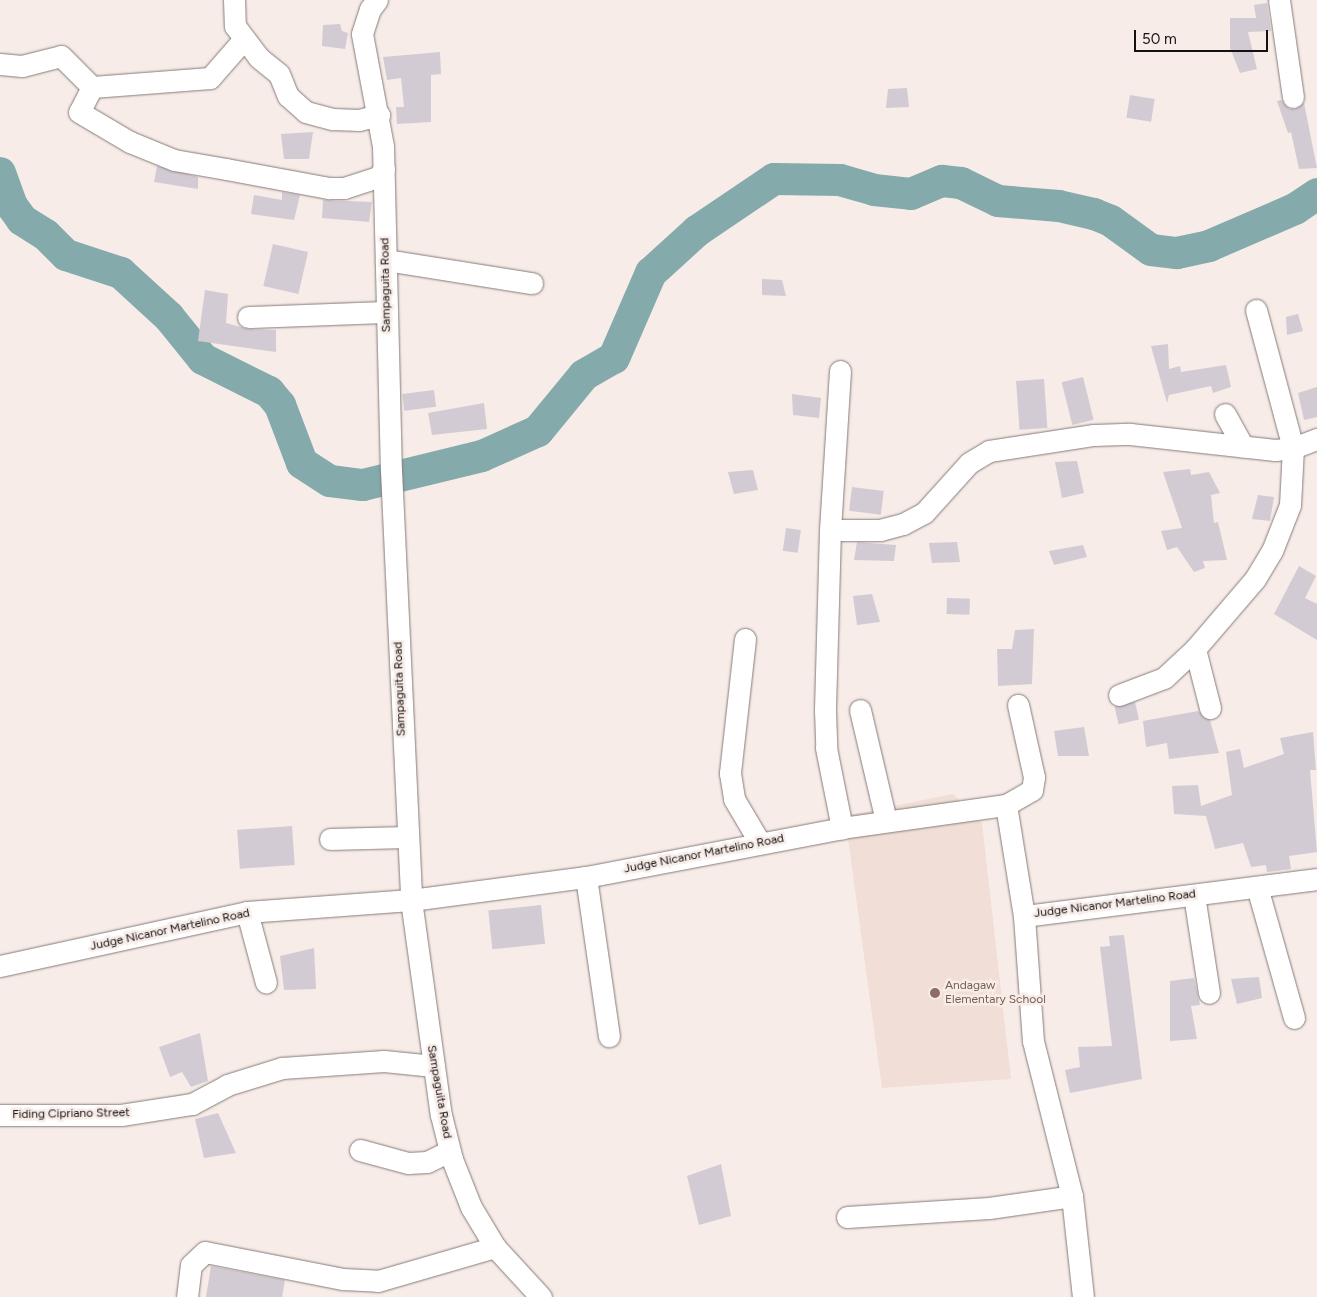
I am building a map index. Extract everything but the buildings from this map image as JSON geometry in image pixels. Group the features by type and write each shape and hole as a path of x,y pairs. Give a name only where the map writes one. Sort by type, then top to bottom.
{"street":[{"path":"234,0 235,26 258,57 279,74 288,96 306,112 350,120 379,116"},
{"name":"Sampaguita Road","path":"377,0 370,9 362,34 363,52 379,116 384,169 392,479 406,837 411,900 434,1066 450,1151 471,1207 495,1247 541,1297"},
{"path":"1279,0 1293,97"},
{"path":"0,64 22,66 61,56 92,87 210,78 244,39"},
{"path":"92,87 79,112 130,142 174,160 329,188 344,188 378,177 384,169"},
{"path":"386,260 532,283"},
{"path":"1119,695 1164,678 1195,649 1256,579 1272,551 1290,505 1293,448 1256,310"},
{"path":"248,317 387,312"},
{"path":"840,371 830,530 826,748 842,828"},
{"path":"1225,414 1243,446"},
{"path":"830,530 880,530 903,524 924,513 969,463 989,451 1094,435 1130,434 1243,446 1293,448 1317,439"},
{"path":"745,639 730,773 734,800 760,843"},
{"path":"1195,649 1210,708"},
{"path":"1006,805 1032,790 1034,777 1018,705"},
{"path":"860,710 886,821"},
{"name":"Judge Nicanor Martelino Road","path":"0,966 247,912 411,900 586,877 842,828 1006,805 1024,916 1317,879"},
{"path":"330,839 406,837"},
{"path":"586,877 609,1036"},
{"path":"1257,887 1294,1018"},
{"path":"1194,894 1209,993"},
{"path":"247,912 266,983"},
{"path":"1024,916 1032,1041 1072,1196 1084,1297"},
{"name":"Fiding Cipriano Street","path":"0,1115 121,1116 192,1104 227,1085 282,1068 384,1061 434,1066"},
{"path":"360,1150 408,1163 428,1162 450,1151"},
{"path":"847,1217 989,1208 1072,1196"},
{"path":"187,1297 191,1266 205,1252 343,1279 378,1281 391,1288 495,1247"}],"shaded area":[{"name":"Andagaw Elementary School","path":"953,794 982,823 1011,1079 882,1088 845,816"}],"waterway":[{"path":"0,173 12,206 22,220 46,235 66,255 121,273 169,317 203,359 269,392 280,405 302,463 330,481 363,485 482,456 538,431 584,375 614,358 651,273 697,231 774,179 840,180 874,190 911,194 942,181 961,183 998,201 1059,206 1094,214 1111,221 1151,250 1177,253 1209,246 1295,209 1317,194"}],"place":[{"name":"Andagaw Elementary School","path":"935,993"}]}
